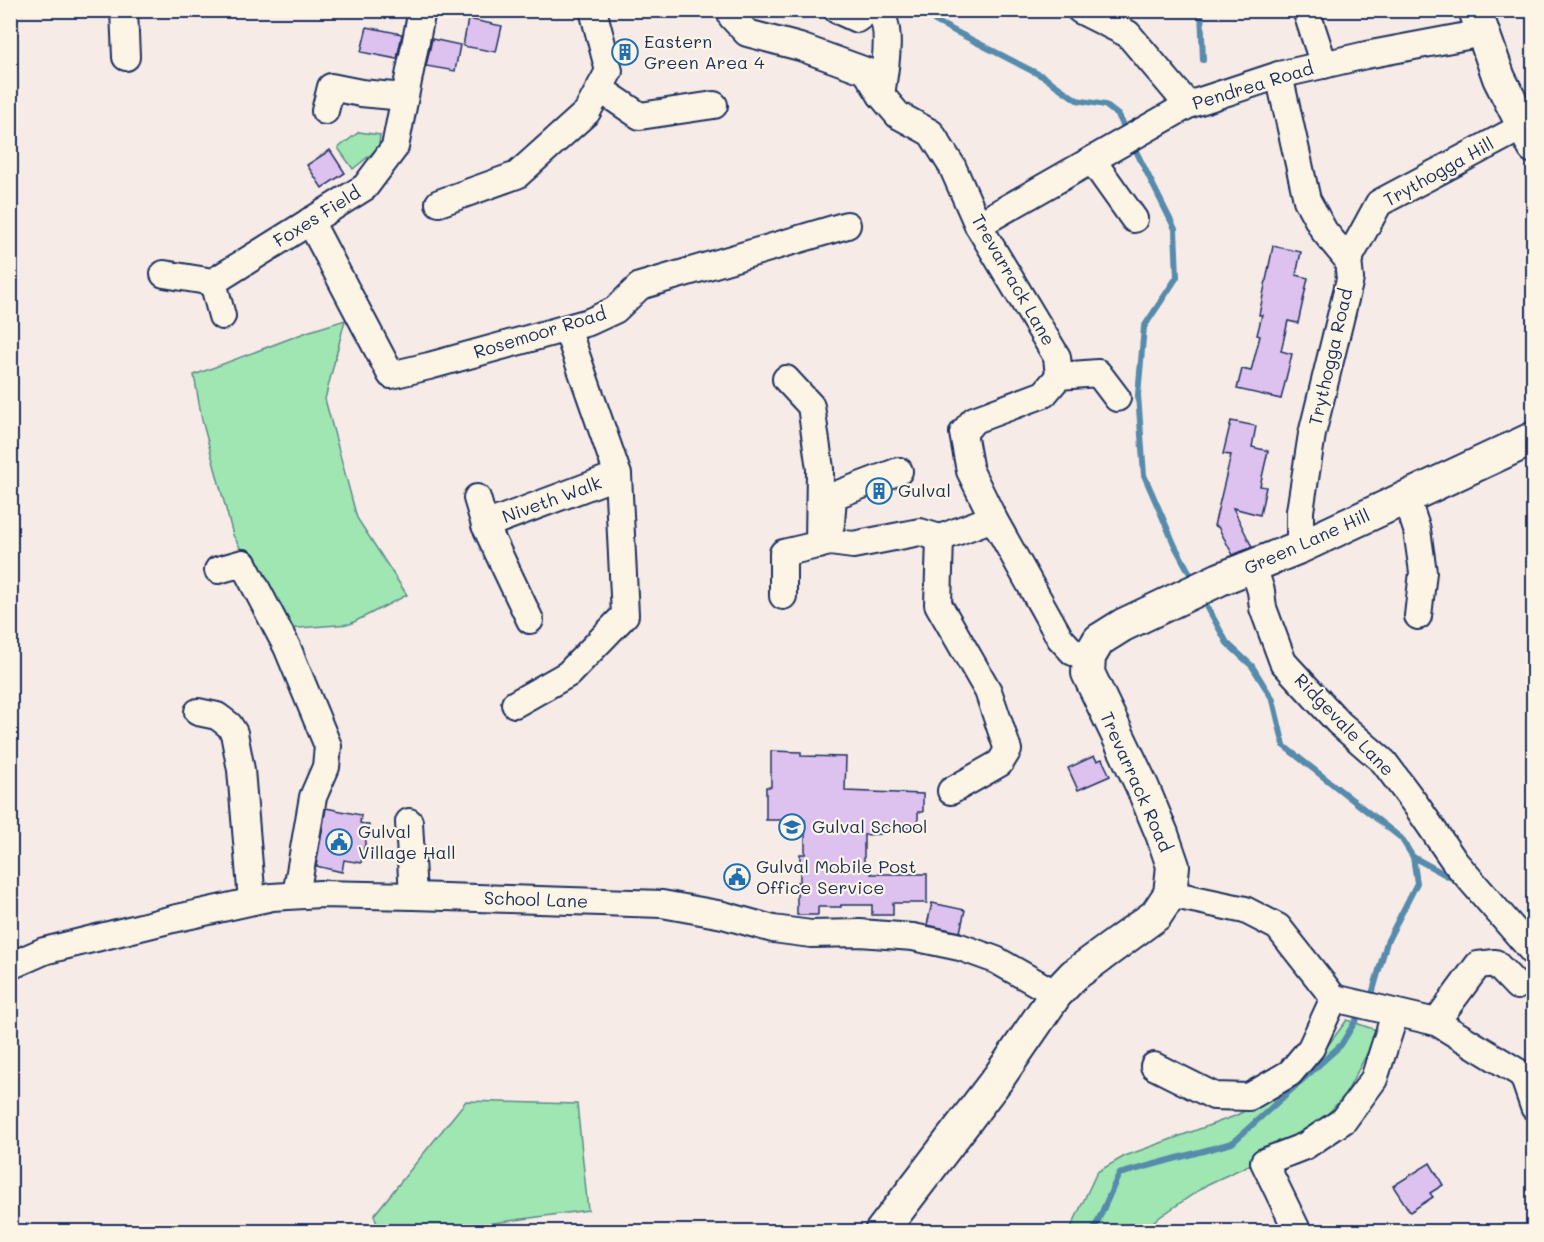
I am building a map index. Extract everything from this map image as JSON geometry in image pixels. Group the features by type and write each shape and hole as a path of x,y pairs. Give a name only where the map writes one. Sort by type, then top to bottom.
{"main road":[{"path":"1479,22 1499,78 1526,123"},
{"name":"Green Lane Hill","path":"1089,657 1099,640 1123,625 1220,579 1300,547 1533,438"},
{"name":"Trevarrack Road","path":"1089,657 1088,673 1142,786 1173,866 1170,894"},
{"path":"880,1232 999,1077 1056,994 1074,975 1156,915 1170,894"}],"street":[{"path":"124,10 126,57"},
{"name":"Foxes Field","path":"213,282 365,187 395,147 422,10"},
{"path":"439,203 517,175 587,112 609,71 593,10"},
{"name":"Trevarrack Lane","path":"732,10 732,17 747,33 800,47 866,71 881,95 898,114 931,133 952,166 978,225 1058,357 1059,375"},
{"path":"837,10 857,19 869,10"},
{"path":"878,10 886,26 886,60 881,95"},
{"path":"1080,10 1128,34 1188,105"},
{"path":"1306,10 1324,65"},
{"name":"Pendrea Road","path":"978,225 1188,105 1280,75 1366,55 1479,22"},
{"path":"1280,75 1307,200 1324,231 1348,260"},
{"path":"325,111 331,87 361,93 404,97"},
{"path":"600,89 640,116 714,105"},
{"name":"Trythogga Hill","path":"1348,260 1379,203 1526,123"},
{"path":"1092,160 1134,219"},
{"name":"Rosemoor Road","path":"310,221 391,375 589,322 615,310 640,286 847,225"},
{"name":"Trythogga Road","path":"1300,547 1300,511 1312,434 1350,279 1348,260"},
{"path":"164,274 213,282 222,316"},
{"path":"515,704 568,674 625,615 618,475 567,329"},
{"path":"1089,657 1073,652 1060,638 993,518 970,471 963,433 974,420 1044,394 1059,375 1098,373 1117,398"},
{"path":"786,379 811,406 820,469 824,544"},
{"path":"824,544 833,496 899,471"},
{"name":"Niveth Walk","path":"485,525 618,475"},
{"path":"1406,497 1418,530 1423,572 1418,616"},
{"name":"Niveth Walk","path":"477,498 485,525 530,620"},
{"path":"783,596 783,553 824,544 853,545 920,532 940,538 993,518"},
{"path":"940,538 938,604 988,691 1008,750 1000,763 951,791"},
{"path":"218,570 243,563 287,647 328,746 326,767 313,797 296,895"},
{"name":"Ridgevale Lane","path":"1253,566 1261,591 1263,608 1283,662 1339,723 1384,762 1455,862 1533,953"},
{"path":"198,712 217,716 229,725 234,733 241,770 252,901"},
{"path":"409,822 414,896"},
{"path":"1170,894 1245,910 1278,927 1339,1000 1436,1022 1528,1075 1533,1107"},
{"name":"School Lane","path":"10,966 44,951 272,897 296,895 414,896 662,904 723,915 773,929 811,934 860,933 914,937 960,947 996,960 1056,994"},
{"path":"1436,1022 1478,965 1495,963 1517,986"},
{"path":"1154,1066 1214,1096 1249,1097 1290,1074 1311,1048 1339,1000"},
{"path":"1296,1228 1264,1162 1305,1146 1344,1120 1374,1079 1385,1011"}],"green space":[{"path":"359,132 380,135 379,145 353,169 338,148"},
{"path":"345,320 325,399 357,518 407,595 350,624 286,629 233,535 202,420 194,375"},
{"path":"1347,1020 1379,1031 1345,1095 1305,1139 1208,1184 1154,1221 1150,1231 1069,1232 1097,1172 1125,1156 1235,1116 1261,1102 1319,1057"},
{"path":"466,1101 577,1104 588,1210 436,1231 379,1231 374,1215"}],"building":[{"path":"468,19 502,26 496,52 463,46"},
{"path":"367,27 402,34 397,59 361,52"},
{"path":"432,39 460,45 455,71 426,66"},
{"path":"330,150 345,173 322,188 307,165"},
{"path":"1273,246 1301,252 1296,275 1308,278 1298,323 1288,321 1281,351 1292,354 1281,399 1237,389 1242,369 1251,371 1260,336 1257,335 1262,315 1259,315"},
{"path":"1231,421 1256,426 1252,447 1268,451 1260,486 1266,487 1260,515 1233,508 1252,547 1233,555 1218,527 1214,526 1231,455 1223,454"},
{"path":"771,751 801,752 801,756 846,757 845,791 923,794 923,812 918,812 918,828 881,827 881,834 864,835 864,868 871,868 871,874 927,874 927,903 893,903 893,915 872,915 872,905 841,905 841,907 818,907 818,915 797,915 800,854 805,854 805,820 766,820 766,787 771,787"},
{"path":"1094,756 1097,761 1102,759 1110,776 1078,790 1068,768"},
{"name":"Gulval Village Hall","path":"326,808 361,815 360,823 369,825 361,863 344,860 342,872 316,866"},
{"path":"932,903 965,910 960,932 927,925"},
{"path":"1430,1163 1443,1185 1430,1193 1433,1197 1410,1212 1393,1186"}],"waterway":[{"path":"925,10 935,21 1044,77 1077,100 1105,105 1118,115 1127,133"},
{"path":"1201,10 1203,60"},
{"path":"1133,145 1175,229 1177,277 1144,327 1138,395 1144,475 1175,546 1195,583"},
{"path":"1202,597 1227,643 1252,666 1273,700 1284,746 1401,838 1413,857 1417,883 1387,942 1369,999"},
{"path":"1413,857 1457,881"},
{"path":"1093,1232 1119,1174 1232,1143 1341,1045 1362,1010"}],"place":[{"name":"Eastern Green Area 4","path":"625,52"},
{"name":"Gulval","path":"879,491"},
{"name":"Gulval School","path":"792,827"},
{"name":"Gulval Village Hall","path":"339,842"},
{"name":"Gulval Mobile Post Office Service","path":"737,877"}]}
